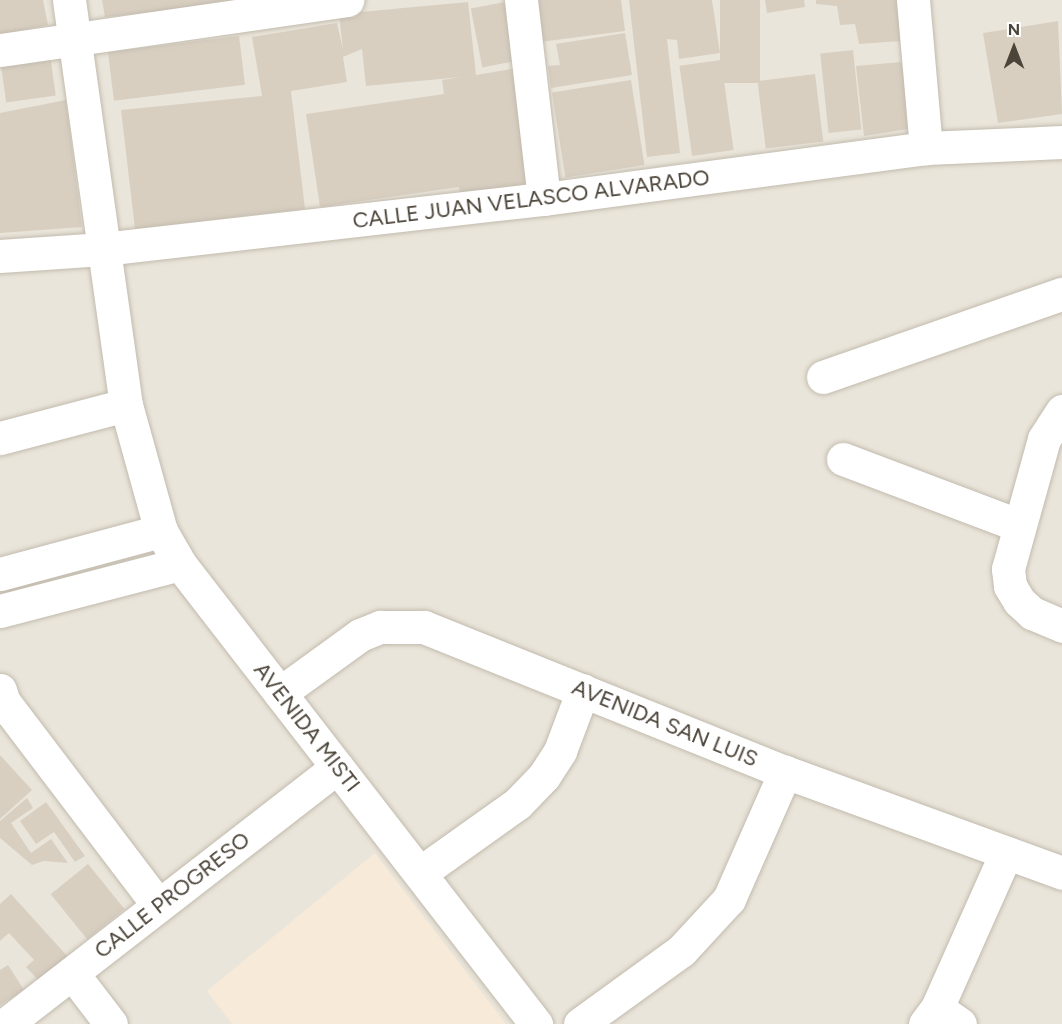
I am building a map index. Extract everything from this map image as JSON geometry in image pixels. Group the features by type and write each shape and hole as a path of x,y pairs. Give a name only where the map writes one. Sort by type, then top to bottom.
{"street":[{"name":"AVENIDA MISTI","path":"69,0 126,405 161,531 180,564 536,1024"},
{"path":"0,50 347,0"},
{"path":"521,0 544,199"},
{"path":"913,0 926,148"},
{"name":"CALLE JUAN VELASCO ALVARADO","path":"0,256 103,249 544,199 926,148 1062,142"},
{"path":"823,377 1062,294"},
{"path":"0,438 126,405"},
{"path":"1062,411 1044,439 1018,525 1008,569 1010,586 1032,613 1062,626"},
{"path":"843,459 1018,525"},
{"path":"0,574 161,531"},
{"path":"0,610 180,564"},
{"name":"AVENIDA SAN LUIS","path":"280,693 360,635 402,624 424,627 785,772 1062,873"},
{"path":"0,690 4,702 158,905"},
{"path":"420,873 518,803 544,776 560,751 583,690"},
{"name":"CALLE PROGRESO","path":"6,1024 338,767"},
{"path":"580,1024 681,951 729,899 785,772"},
{"path":"941,1019 1006,853"},
{"path":"72,973 111,1024"}],"shaded area":[{"path":"0,0 1062,0 1062,1024 0,1024"},
{"path":"375,853 506,1024 232,1024 207,991"}],"building":[{"path":"0,0 43,0 48,25 0,35"},
{"path":"102,0 251,0 251,2 105,17"},
{"path":"515,0 526,59 482,67 471,9"},
{"path":"535,0 621,0 625,31 540,42"},
{"path":"629,0 712,0 720,53 679,59 677,40 667,39 680,153 647,157"},
{"path":"720,0 760,0 760,83 720,83"},
{"path":"765,0 804,0 805,7 767,13"},
{"path":"816,0 897,0 901,41 859,44 855,24 840,25 837,6 816,4"},
{"path":"468,2 476,75 511,69 521,72 539,186 461,198 459,187 320,207 306,114 444,94 442,80 461,77 366,86 362,49 343,57 347,82 291,91 305,209 135,229 121,110 262,96 252,37 337,23 343,50 339,14"},
{"path":"1058,21 1062,114 998,123 983,33"},
{"path":"625,33 632,75 551,88 548,66 560,65 556,44"},
{"path":"239,36 245,85 114,101 108,52"},
{"path":"853,50 861,130 829,133 820,53"},
{"path":"50,55 56,96 6,103 0,62"},
{"path":"721,60 734,150 692,156 679,66"},
{"path":"901,62 915,128 864,136 856,66"},
{"path":"815,74 823,141 766,149 757,81"},
{"path":"631,80 644,165 565,177 552,93"},
{"path":"66,100 82,227 0,233 0,113"},
{"path":"0,755 32,790 0,819"},
{"path":"27,798 33,808 11,823 31,853 51,839 68,863 44,861 32,865 0,838 0,821"},
{"path":"46,802 85,856 75,862 54,832 36,844 20,821"},
{"path":"88,864 125,909 87,939 51,894"},
{"path":"11,894 69,958 41,983 26,967 34,960 9,933 0,941 0,904"},
{"path":"8,965 24,990 0,1005 0,970"}]}
